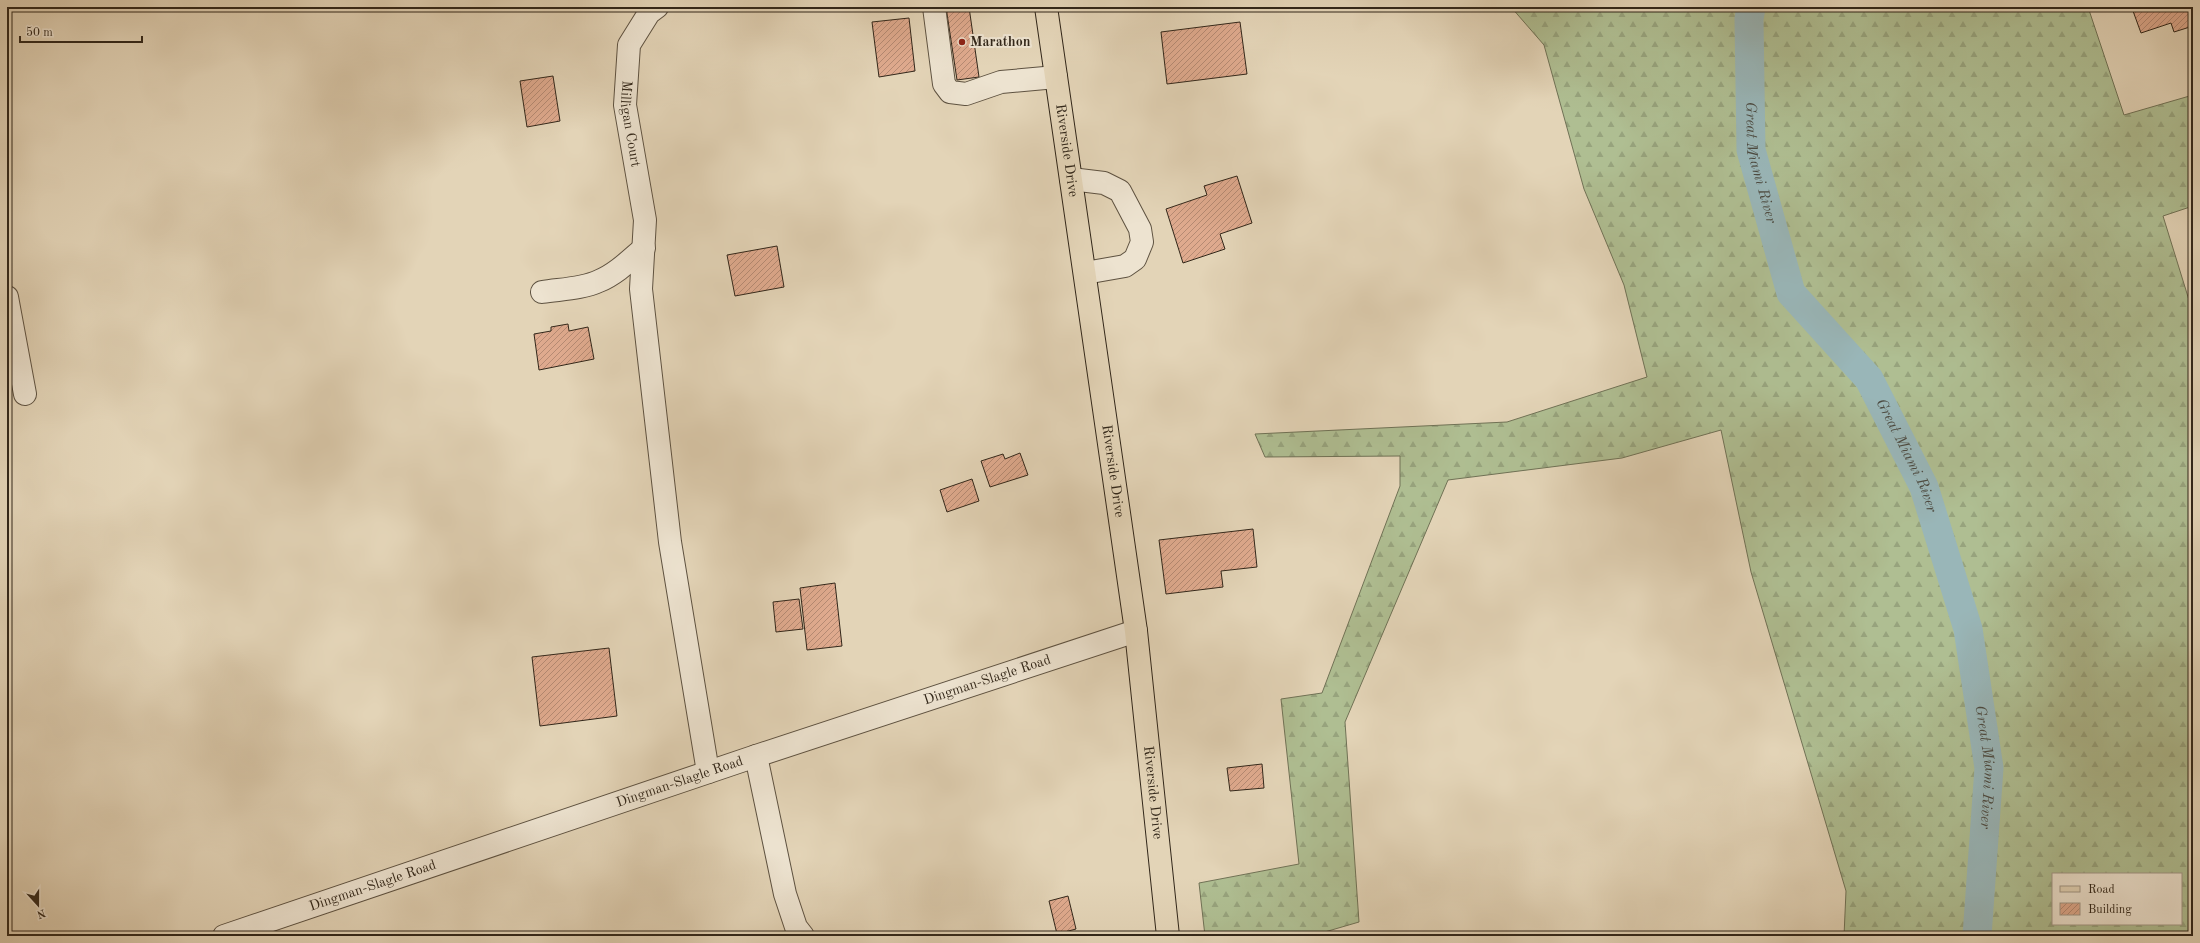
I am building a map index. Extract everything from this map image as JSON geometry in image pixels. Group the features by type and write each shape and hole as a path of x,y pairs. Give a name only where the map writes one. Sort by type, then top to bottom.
{"main road":[{"name":"Riverside Drive","path":"1046,7 1136,631 1168,936"}],"street":[{"name":"Milligan Court","path":"657,7 649,13 629,45 625,105 645,220 641,289 670,542 708,772"},
{"path":"934,7 944,84 950,92 966,94 1001,82 1056,77"},
{"path":"1071,178 1104,184 1120,191 1140,229 1142,242 1135,259 1125,266 1085,273"},
{"path":"542,292 585,286 600,281 618,270 644,248"},
{"path":"7,297 10,327 25,394"},
{"name":"Dingman-Slagle Road","path":"224,936 708,772 1136,631"},
{"path":"756,756 785,894 796,927 803,936"}],"green space":[{"path":"1511,7 2088,7 2124,115 2193,95 2193,206 2163,216 2193,313 2193,936 1844,936 1846,891 1751,572 1721,430 1622,458 1448,480 1345,722 1359,922 1311,936 1205,936 1199,883 1299,864 1281,699 1322,693 1400,486 1400,456 1265,457 1255,434 1507,422 1647,377 1624,285 1584,189 1544,45"}],"building":[{"name":"Marathon","path":"946,7 969,7 979,77 957,80"},
{"path":"2146,7 2193,7 2193,26 2174,32 2171,23 2141,33 2133,11"},
{"path":"909,18 915,71 879,77 872,22"},
{"path":"1240,22 1247,74 1167,84 1161,32"},
{"path":"553,76 560,121 527,127 520,81"},
{"path":"1237,176 1252,223 1220,234 1225,249 1183,263 1166,209 1207,195 1204,186"},
{"path":"777,246 784,287 735,296 727,255"},
{"path":"568,324 569,331 588,327 594,359 539,370 534,334 551,331 551,327"},
{"path":"1020,453 1028,475 990,487 981,461 1003,454 1005,459"},
{"path":"972,479 979,501 947,512 940,490"},
{"path":"1253,529 1257,567 1221,571 1223,587 1166,594 1159,540"},
{"path":"835,583 842,646 807,650 800,588"},
{"path":"799,599 803,629 776,632 773,602"},
{"path":"609,648 617,716 540,726 532,657"},
{"path":"1262,764 1264,788 1230,791 1227,768"},
{"path":"1068,896 1076,929 1057,934 1049,901"}],"waterway":[{"name":"Great Miami River","path":"1751,7 1749,19 1751,150 1791,293 1869,379 1924,487 1968,629 1989,768 1977,936"}],"place":[{"name":"Marathon","path":"962,42"}]}
